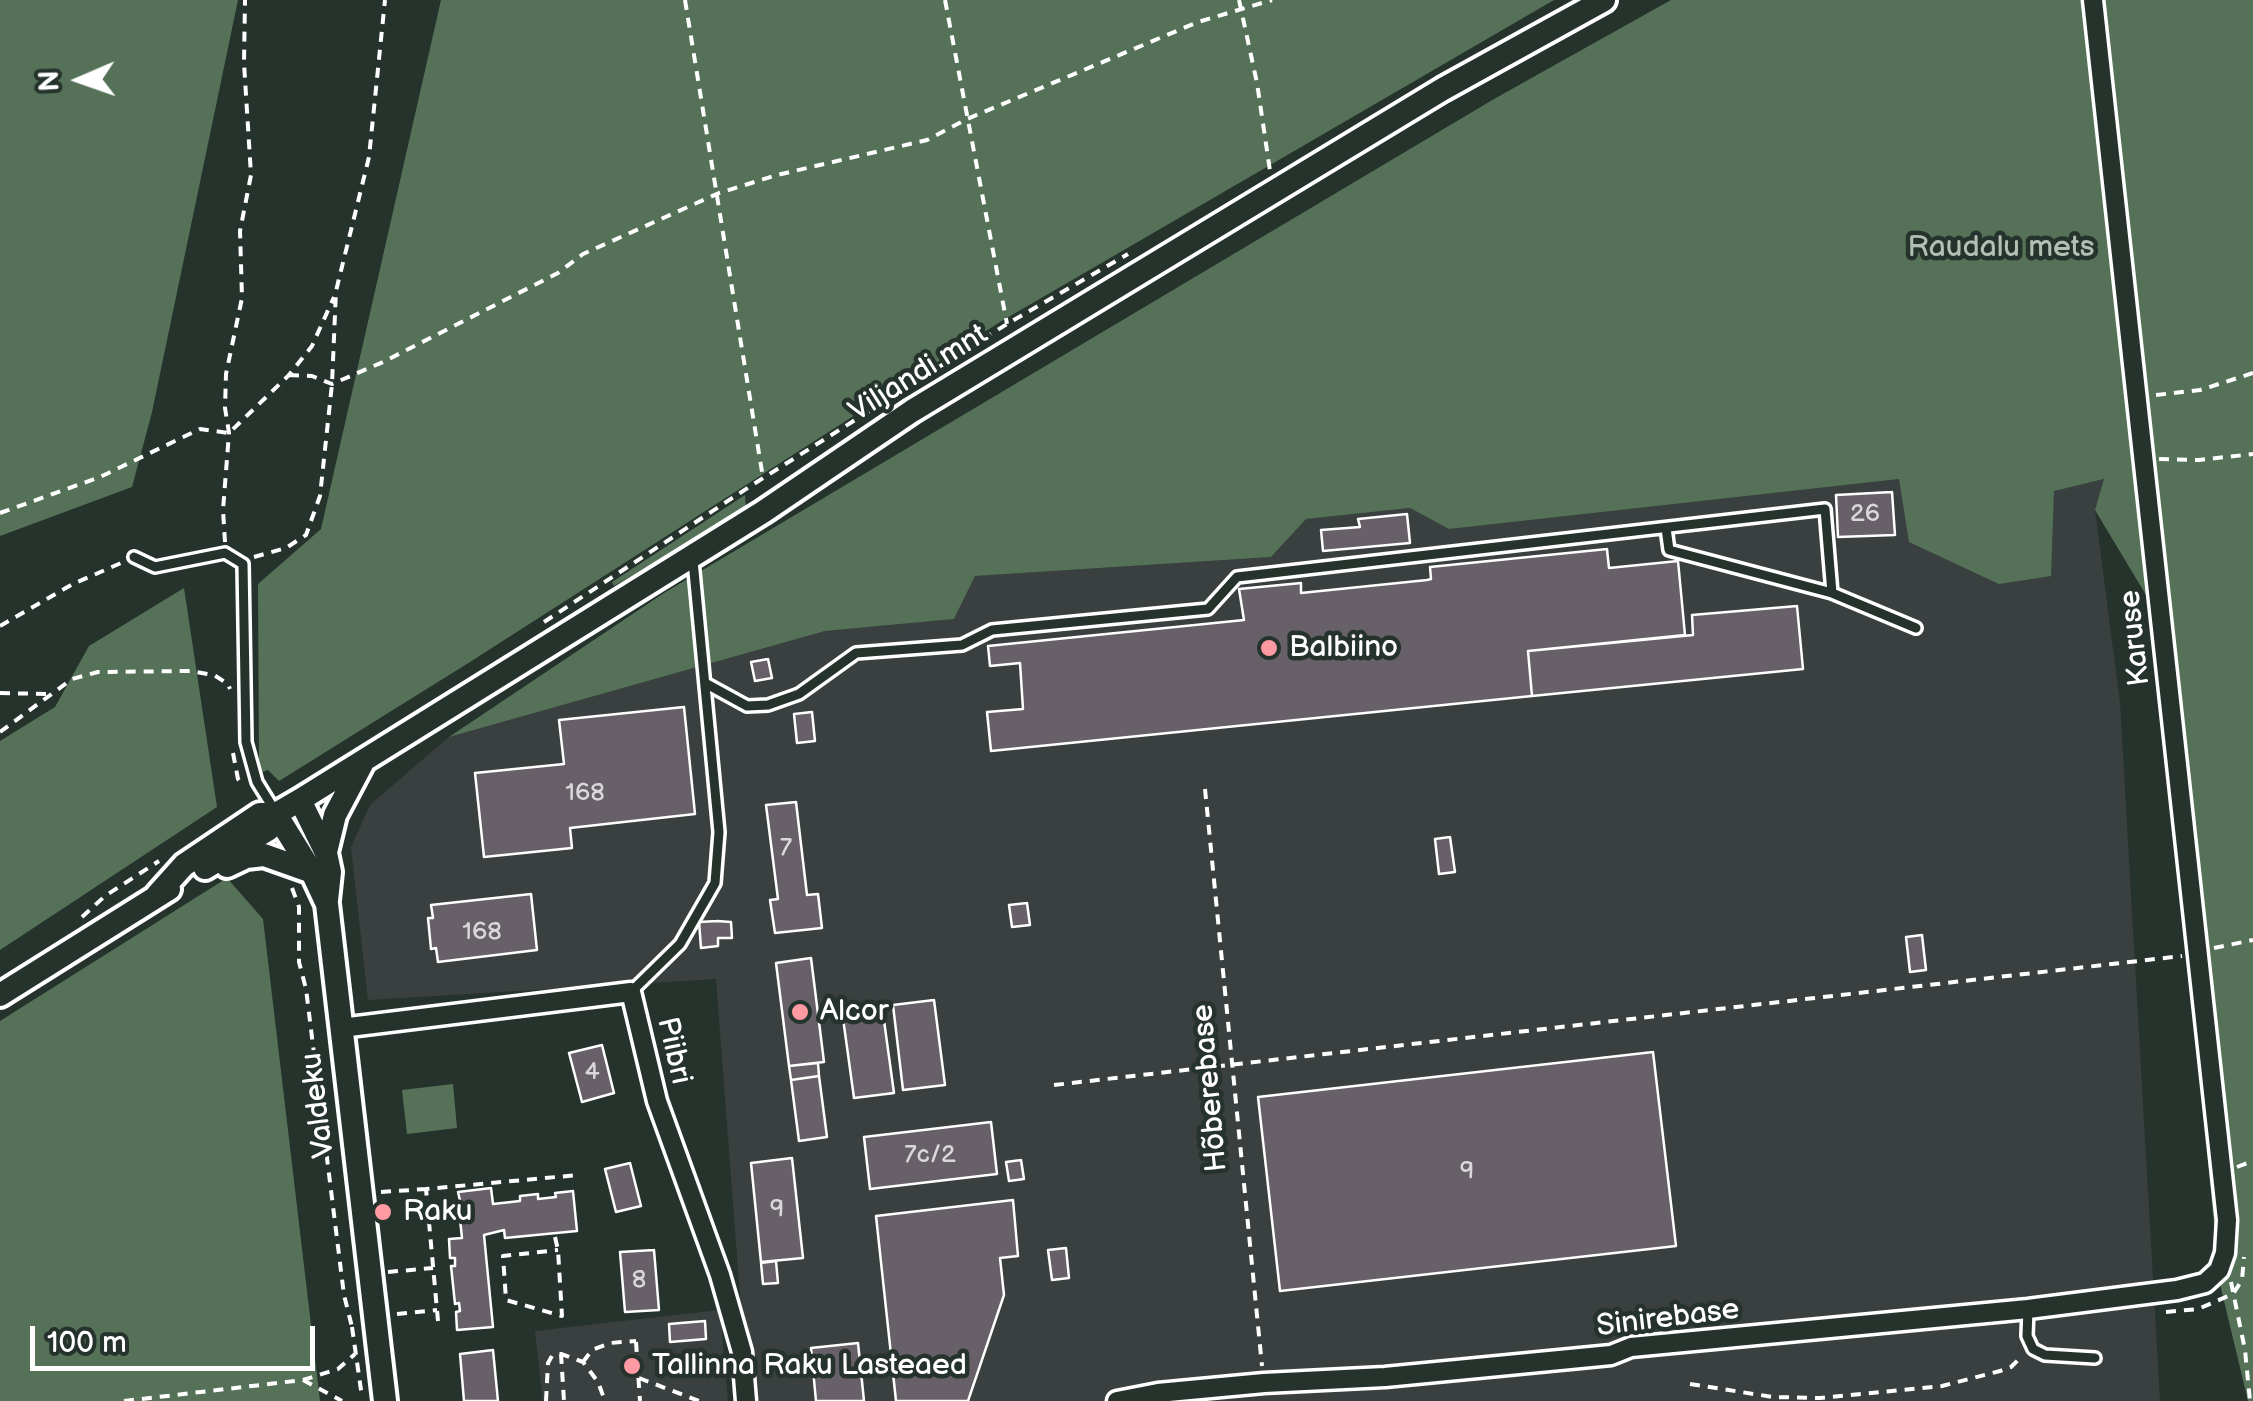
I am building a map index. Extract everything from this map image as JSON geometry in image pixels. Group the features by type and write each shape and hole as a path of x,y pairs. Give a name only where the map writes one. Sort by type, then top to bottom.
{"main road":[{"name":"Viljandi mnt","path":"157,895 184,866 260,814 276,814 300,800 692,556 912,411 1443,90 1604,0"},
{"path":"319,862 335,815 365,759"},
{"path":"300,800 319,862"},
{"name":"Viljandi mnt","path":"0,995 269,828 276,814"},
{"path":"276,814 319,862"},
{"path":"186,880 246,858 319,862"},
{"name":"Valdeku","path":"319,862 330,872 327,904 340,1028 386,1401"}],"street":[{"name":"Karuse","path":"2093,0 2144,458 2206,950 2227,1220 2222,1261"},
{"name":"Piibri","path":"340,1028 631,992 656,1100 720,1275 742,1352 746,1401"},
{"name":"Sinirebase","path":"1117,1401 1158,1393 1262,1392 1633,1354 2176,1290 2205,1282 2222,1261"}],"lane":[{"path":"705,683 747,706 768,705 799,694 856,653 962,646 992,630 1208,610 1236,576 1825,510 1832,593"},
{"path":"1666,528 1669,550 1832,593 1916,628"},
{"path":"134,558 156,567 225,553 243,564 246,742 258,782 276,814"},
{"path":"631,992 680,944 715,883 719,832 692,556"},
{"path":"2028,1308 2032,1349 2046,1355 2095,1358"}],"path":[{"path":"225,553 229,432 226,374 242,298 240,231 250,175 245,0"},
{"path":"0,514 100,477 200,430 229,432 289,375 312,346 336,291 369,157 384,0"},
{"path":"686,0 763,478"},
{"path":"945,0 1008,324"},
{"path":"1239,0 1270,171"},
{"path":"289,375 312,376 332,384 558,273 583,254 719,193 776,175 928,140 967,119 1198,22 1272,0"},
{"path":"243,564 259,554 286,548 306,535 320,496 332,384 336,291"},
{"path":"2152,396 2200,390 2253,373"},
{"path":"2144,458 2198,460 2253,454"},
{"path":"0,626 73,584 134,558"},
{"path":"0,732 72,679 98,672 190,671 214,675 228,684 233,700"},
{"path":"0,693 48,694"},
{"path":"233,736 238,779 245,790"},
{"name":"Hõberebase","path":"1204,789 1262,1392"},
{"path":"285,878 299,907 299,962 306,989 344,1295 364,1401"},
{"path":"2206,950 2213,937"},
{"path":"1054,1084 2173,959 2253,940"},
{"path":"2237,1167 2253,1161"},
{"path":"381,1192 578,1175"},
{"path":"426,1189 438,1321"},
{"path":"556,1237 558,1250 562,1316 506,1300 502,1256 558,1250"},
{"path":"2160,1312 2198,1309 2234,1294 2242,1280 2245,1242"},
{"path":"2222,1261 2234,1294 2250,1401"},
{"path":"387,1272 433,1268"},
{"path":"392,1314 437,1310"},
{"path":"352,1328 366,1326"},
{"path":"583,1362 592,1350 636,1341 640,1401"},
{"path":"1690,1384 1773,1397 1820,1398 1942,1386 2012,1366 2029,1342"},
{"path":"124,1401 303,1380 338,1369 355,1354"},
{"path":"562,1354 564,1401"},
{"path":"546,1401 548,1363 552,1356 562,1354 583,1362 598,1382 605,1401"},
{"path":"639,1378 699,1401"},
{"path":"303,1380 342,1401"}],"shaded area":[{"path":"1899,479 2054,490 2105,479 2095,510 2120,703 2160,1401 748,1401 716,979 368,1000 351,847 370,805 449,737 825,631 954,619 975,576 1271,557 1306,519 1410,508 1449,529"},
{"name":"Tallinna Raku Lasteaed","path":"720,1310 728,1401 543,1401 535,1331"}],"green space":[{"path":"0,0 238,0 152,412 132,487 0,536"},
{"path":"441,0 1554,0 1000,322 279,781 268,770 262,772 259,759 258,584 321,529"},
{"name":"Raudalu mets","path":"1671,0 2253,0 2253,1401 2248,1401 2219,1280 2158,615 2095,510 2104,479 2054,491 2051,576 1999,584 1909,542 1899,479 1449,529 1410,508 1306,519 1271,557 975,576 954,619 825,631 449,737 664,593 1494,99"},
{"path":"745,495 746,509 614,586 612,582"},
{"path":"184,588 217,807 0,950 0,741 55,707 89,646"},
{"path":"227,878 263,919 320,1401 0,1401 0,1021"},
{"path":"453,1084 457,1128 407,1134 402,1090"}],"building":[{"path":"1892,492 1895,535 1838,537 1836,495"},
{"path":"1407,514 1410,543 1323,551 1321,530 1360,527 1358,519"},
{"name":"Balbiino","path":"1607,549 1609,568 1678,561 1685,635 1528,651 1532,696 991,751 987,712 1023,709 1020,663 990,666 988,646 1244,620 1239,589 1301,583 1301,593 1427,580 1431,579 1430,567"},
{"path":"1797,606 1803,669 1532,696 1528,651 1693,635 1692,615"},
{"path":"768,659 772,678 755,681 751,662"},
{"path":"684,707 695,814 570,828 572,848 484,857 475,773 564,764 559,720"},
{"path":"812,712 815,741 797,743 794,714"},
{"path":"796,802 807,895 818,894 822,928 775,933 770,900 778,899 766,805"},
{"path":"1450,837 1455,872 1439,874 1435,839"},
{"path":"531,894 537,950 438,962 436,948 431,949 431,905"},
{"path":"1027,903 1030,925 1012,927 1009,905"},
{"path":"699,922 731,922 732,938 718,938 718,946 701,948"},
{"path":"1922,935 1926,970 1910,972 1906,937"},
{"name":"Alcor","path":"811,958 824,1062 789,1066 776,963"},
{"path":"934,1000 945,1085 903,1090 893,1005"},
{"name":"Alcor","path":"882,1006 894,1093 854,1098 842,1011"},
{"path":"602,1045 614,1093 582,1102 569,1053"},
{"path":"1653,1052 1676,1246 1280,1291 1258,1097"},
{"name":"Alcor","path":"818,1063 819,1076 791,1080 789,1066"},
{"name":"Alcor","path":"819,1076 827,1137 799,1141 791,1080"},
{"path":"991,1122 997,1174 870,1189 864,1137"},
{"path":"792,1158 803,1258 761,1262 751,1163"},
{"path":"1021,1160 1024,1179 1009,1181 1006,1162"},
{"path":"630,1163 641,1206 616,1212 605,1169"},
{"path":"491,1188 493,1204 520,1201 520,1196 538,1194 538,1199 573,1191 577,1231 505,1238 504,1230 484,1235 493,1327 457,1330 456,1312 460,1311 459,1303 455,1304 451,1266 455,1266 455,1258 450,1258 449,1239 462,1238 460,1219 464,1218 458,1192"},
{"path":"1013,1200 1018,1256 1000,1258 1004,1295 968,1401 896,1401 876,1216"},
{"path":"1066,1248 1069,1278 1052,1280 1048,1250"},
{"path":"654,1250 659,1310 625,1312 620,1252"},
{"path":"776,1261 778,1283 763,1284 761,1263"},
{"path":"705,1321 706,1339 670,1342 669,1324"},
{"path":"858,1343 864,1401 816,1401 811,1348"},
{"path":"493,1350 498,1401 464,1401 460,1354"}],"place":[{"name":"Balbiino","path":"1269,648"},
{"name":"Alcor","path":"800,1012"},
{"name":"Raku","path":"383,1212"},
{"name":"Tallinna Raku Lasteaed","path":"632,1366"}]}
